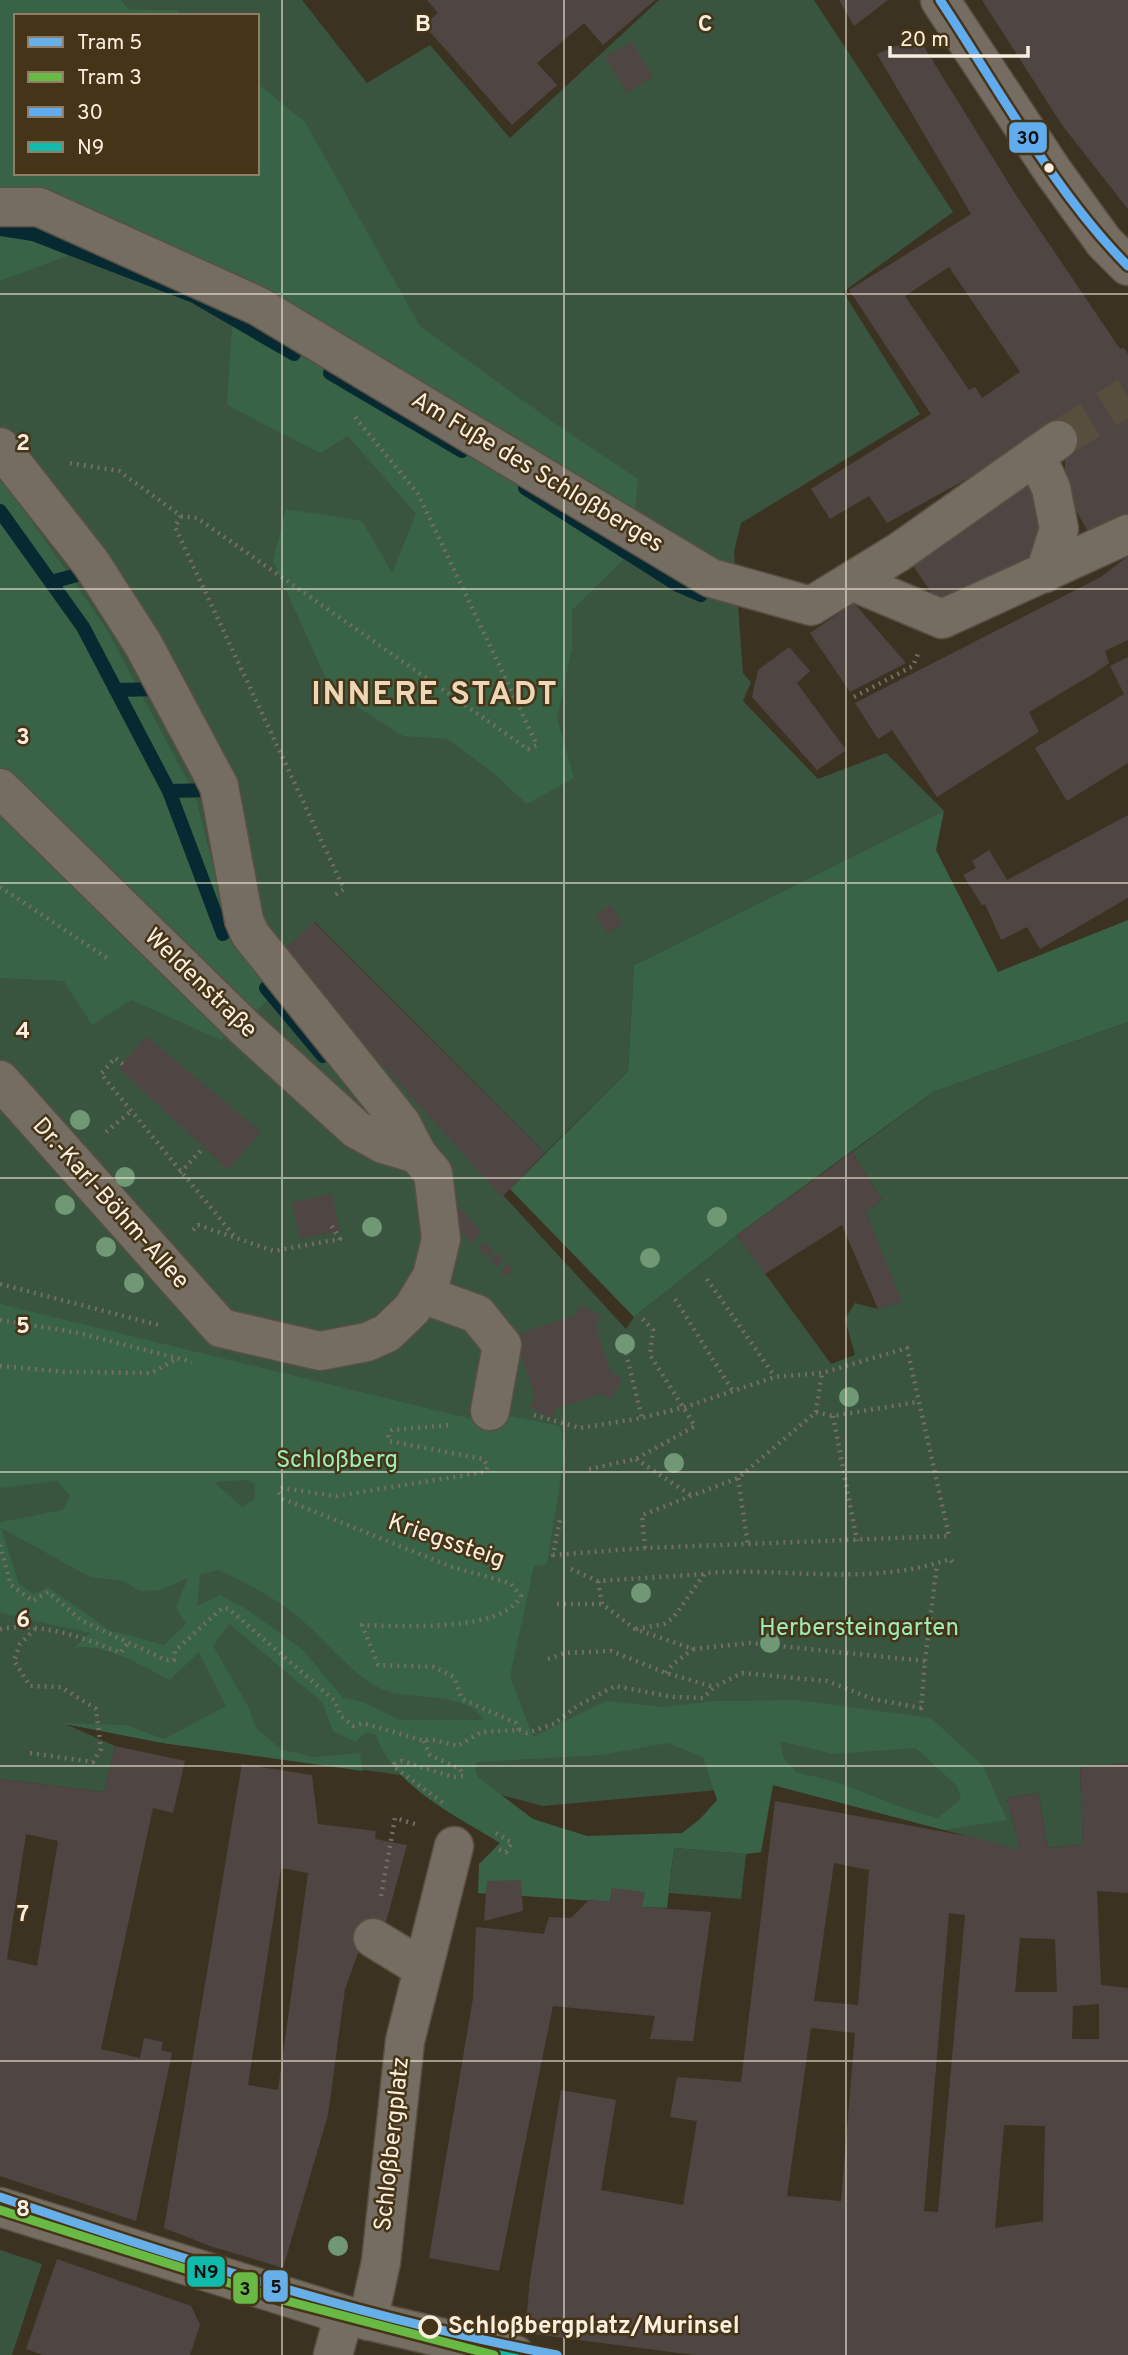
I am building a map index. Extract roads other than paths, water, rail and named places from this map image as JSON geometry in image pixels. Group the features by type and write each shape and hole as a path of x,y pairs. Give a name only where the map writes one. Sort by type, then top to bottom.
{"street":[{"path":"940,0 1052,170 1104,242 1128,266"},
{"name":"Am Fuße des Schloßberges","path":"0,207 39,207 258,306 711,578 811,606 853,582 1047,448 1059,529 1045,573"},
{"path":"0,447 92,563 142,644 219,786 244,920 250,934 401,1123 417,1154 433,1173 441,1239 432,1276 422,1294 477,1314 502,1345 490,1411"},
{"path":"853,582 932,617 950,616 1128,534"},
{"name":"Weldenstraße","path":"0,788 245,1028 356,1129 383,1144 417,1154"},
{"name":"Dr.-Karl-Böhm-Allee","path":"0,1080 227,1331 320,1351 367,1342 387,1333 412,1309 422,1294"},
{"name":"Schloßbergplatz","path":"347,2336 381,2262 405,2041 454,1846"},
{"path":"373,1938 422,1968"},
{"path":"0,2207 347,2336 515,2355"}],"waterway":[{"path":"0,229 33,234 194,296 294,354"},
{"path":"330,373 462,451"},
{"path":"525,488 678,585 701,595"},
{"path":"0,511 83,627 169,791 223,934"},
{"path":"51,582 88,572"},
{"path":"116,690 159,689"},
{"path":"169,791 215,790"},
{"path":"266,988 323,1056"}],"tunnel":[{"path":"1058,440 1128,396"}],"tram line":[{"name":"5","path":"0,2197 206,2265 346,2306 557,2355"},
{"name":"3","path":"0,2210 283,2300 494,2355"}],"place":[{"name":"Schloßbergplatz/Murinsel","path":"430,2327"}],"district":[{"name":"INNERE STADT","path":"435,696"}],"park label":[{"name":"Schloßberg","path":"337,1461"},
{"name":"Herbersteingarten","path":"859,1629"}]}
